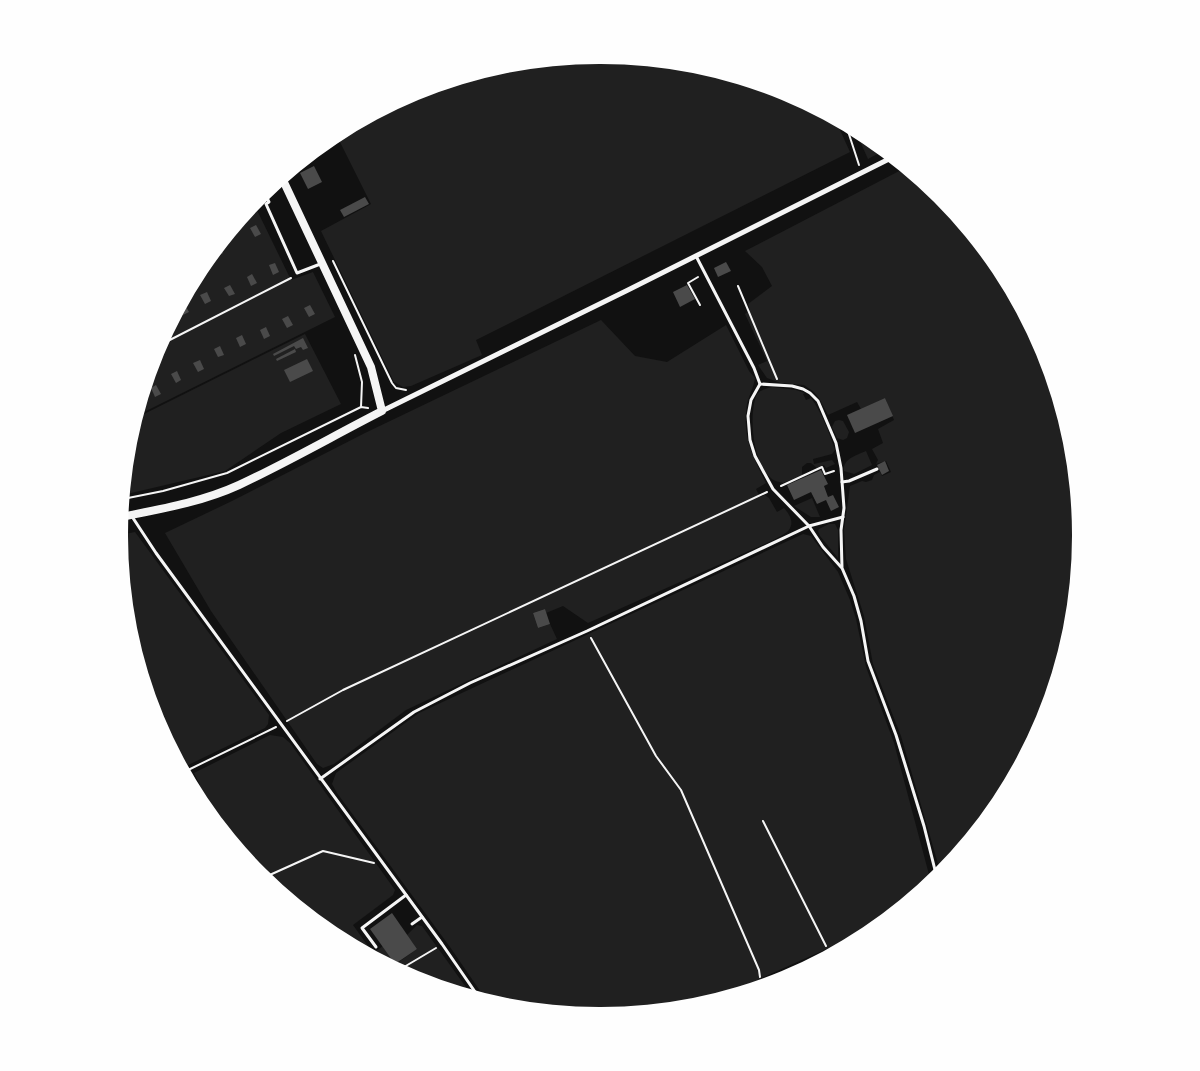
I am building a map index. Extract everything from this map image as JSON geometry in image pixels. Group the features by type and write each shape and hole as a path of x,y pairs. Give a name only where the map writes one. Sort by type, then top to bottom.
{"street":[{"path":"131,515 197,500 238,485 382,411 886,160"},
{"path":"285,185 371,367 382,411"}],"lane":[{"path":"268,200 269,202 266,204 297,273 323,263"},
{"path":"696,256 754,368 760,384 751,400 748,427 755,456 773,489 809,526 823,547 842,568 854,596 868,661 896,735 924,826 935,868"},
{"path":"760,384 803,389 818,401 836,443 841,468 844,508 841,530 842,568"},
{"path":"842,482 877,469"},
{"path":"131,515 156,553 474,990"},
{"path":"320,779 414,712 809,526 843,517"},
{"path":"376,947 362,928 406,895"},
{"path":"412,924 422,918"}],"path":[{"path":"849,135 862,172"},
{"path":"262,206 266,204"},
{"path":"333,261 392,383 396,388 402,390 415,388 418,393"},
{"path":"171,339 297,273"},
{"path":"700,305 688,282 702,276"},
{"path":"738,286 781,385"},
{"path":"354,353 362,382 361,407"},
{"path":"130,498 163,491 227,473 361,407 382,411"},
{"path":"190,769 343,690 773,489 822,467 825,474 841,468"},
{"path":"588,631 656,756 680,790 759,970 760,979"},
{"path":"763,821 828,949"},
{"path":"272,874 323,851 384,866"},
{"path":"406,965 442,944"}],"shaded area":[{"path":"600,64 631,65 662,68 722,80 781,100 809,112 836,127 840,129 850,152 476,340 482,355 411,386 403,387 394,382 321,231 371,204 340,142 391,112 448,89 508,73 538,68"},
{"path":"860,142 877,154 868,159"},
{"path":"899,171 934,202 955,224 992,273 1023,327 1047,384 1063,443 1071,505 1071,566 1063,628 1047,687 1036,716 1009,771 974,823 938,865 901,736 873,664 864,616 846,559 844,530 850,486 862,481 872,480 874,475 880,472 882,476 891,472 886,461 876,464 878,460 872,449 883,443 878,429 894,420 885,398 861,409 857,402 828,415 819,398 804,385 781,383 767,378 758,365 767,361 745,314 750,310 748,304 772,286 762,267 745,251"},
{"path":"257,211 291,280 313,272 335,317 144,412 164,355 191,300 226,248"},
{"path":"601,320 635,356 667,362 726,325 749,371 755,378 747,404 747,436 749,445 766,483 756,489 760,497 765,495 769,498 777,512 784,508 791,519 790,528 784,534 763,545 588,623 563,606 546,613 545,609 533,613 538,628 550,624 557,639 406,710 334,764 323,768 317,764 211,611 165,533 365,433"},
{"path":"305,334 341,404 281,433 225,471 130,493 137,443 144,414"},
{"path":"772,387 796,390 805,393 803,394 806,400 811,398 822,416 835,450 832,454 813,459 814,464 832,460 835,464 826,468 824,465 817,468 811,463 807,463 802,467 802,475 783,483 773,480 766,472 757,454 753,433 753,413 757,394"},
{"path":"835,421 843,421 849,432 847,438 843,440 837,438 832,427"},
{"path":"866,451 872,465 854,474 844,471 845,463 848,460"},
{"path":"812,498 820,517 811,517 794,506"},
{"path":"829,524 835,524 838,530 838,558 818,531"},
{"path":"135,532 269,715 268,724 265,728 188,765 164,716 144,658 132,597 128,533"},
{"path":"803,534 811,536 838,572 850,600 866,667 894,743 929,874 887,910 836,944 757,980 722,991 662,1003 600,1007 538,1003 481,992 332,784 336,773 419,713"},
{"path":"270,735 283,737 290,743 395,890 393,895 353,925 368,946 313,910 266,869 226,823 208,798 194,773"},
{"path":"417,925 422,926 466,987 398,962 417,949 407,935"},
{"path":"383,946 393,960 376,951"}],"building":[{"path":"314,166 322,182 308,189 300,173"},
{"path":"365,197 369,204 344,217 340,210"},
{"path":"256,225 261,234 255,237 250,228"},
{"path":"726,262 731,271 718,277 714,268"},
{"path":"275,263 279,272 273,275 269,265"},
{"path":"252,274 257,283 251,286 247,277"},
{"path":"230,285 235,294 229,296 224,288"},
{"path":"687,285 695,299 680,307 673,292"},
{"path":"207,292 211,301 205,304 200,295"},
{"path":"310,305 315,314 309,317 304,308"},
{"path":"288,316 293,325 287,328 282,319"},
{"path":"266,327 270,336 264,339 260,330"},
{"path":"242,335 246,344 240,347 236,338"},
{"path":"303,338 308,348 303,350 301,347 296,349 294,346 274,356 273,354"},
{"path":"220,346 224,355 218,357 214,349"},
{"path":"295,349 296,352 277,361 276,359"},
{"path":"307,359 313,371 290,382 284,370"},
{"path":"200,360 204,369 198,372 193,363"},
{"path":"177,371 181,380 176,383 171,374"},
{"path":"156,385 161,394 155,397 152,387"},
{"path":"885,398 893,416 855,433 847,415"},
{"path":"885,461 889,471 882,475 877,465"},
{"path":"821,470 828,484 824,486 828,497 833,495 839,507 831,511 826,500 817,504 811,492 794,500 787,485"},
{"path":"545,609 550,624 538,628 533,613"},
{"path":"392,913 417,949 398,962 392,959 370,929"}]}
